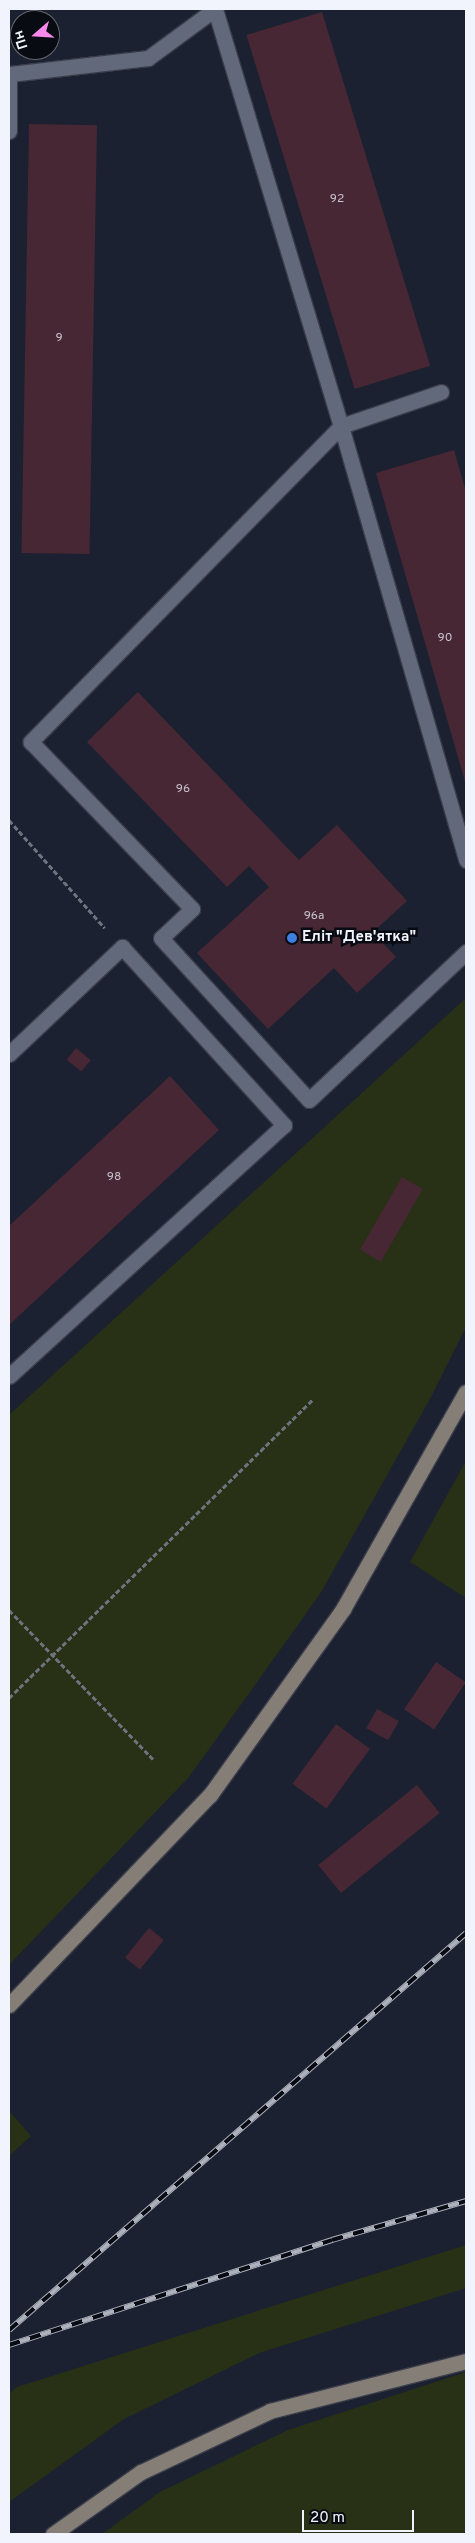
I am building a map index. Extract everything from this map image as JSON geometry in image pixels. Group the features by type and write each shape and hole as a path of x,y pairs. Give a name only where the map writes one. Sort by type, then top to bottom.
{"main road":[{"path":"9,2005 210,1795 343,1609 466,1392"},
{"path":"53,2534 141,2472 270,2411 466,2361"}],"lane":[{"path":"9,131 9,74 148,58 215,9 341,426 466,860"},
{"path":"440,392 341,426 31,742 192,909 161,938 309,1100 466,952"},
{"path":"9,1054 122,947 284,1125 9,1376"}],"path":[{"path":"9,820 122,947"},
{"path":"9,1698 312,1400"},
{"path":"9,1610 155,1761"}],"green space":[{"path":"466,998 466,1327 431,1397 320,1594 189,1777 9,1965 9,1415"},
{"path":"466,1461 466,1598 410,1562"},
{"path":"9,2111 31,2136 9,2156"},
{"path":"466,2245 466,2288 259,2353 124,2419 9,2502 9,2394 17,2387"},
{"path":"466,2372 466,2534 102,2534 160,2492 288,2430"}],"building":[{"path":"322,12 430,366 355,389 246,35"},
{"path":"29,124 97,125 90,554 22,553"},
{"path":"454,450 466,492 466,785 376,473"},
{"path":"138,692 299,860 337,825 407,901 373,932 396,957 357,993 334,968 268,1029 197,953 269,887 249,866 227,887 87,742"},
{"path":"76,1048 91,1060 81,1072 67,1060"},
{"path":"170,1076 219,1130 9,1325 9,1226"},
{"path":"402,1177 423,1189 381,1262 360,1250"},
{"path":"436,1662 466,1682 434,1729 404,1709"},
{"path":"377,1709 399,1721 388,1740 366,1728"},
{"path":"336,1724 370,1749 326,1809 293,1784"},
{"path":"417,1785 440,1813 341,1893 318,1865"},
{"path":"149,1928 164,1940 140,1969 125,1958"}],"railway":[{"path":"9,2330 466,1933"},
{"path":"9,2345 332,2240 466,2201"}],"place":[{"name":"Еліт \"Дев'ятка\"","path":"292,938"}]}
